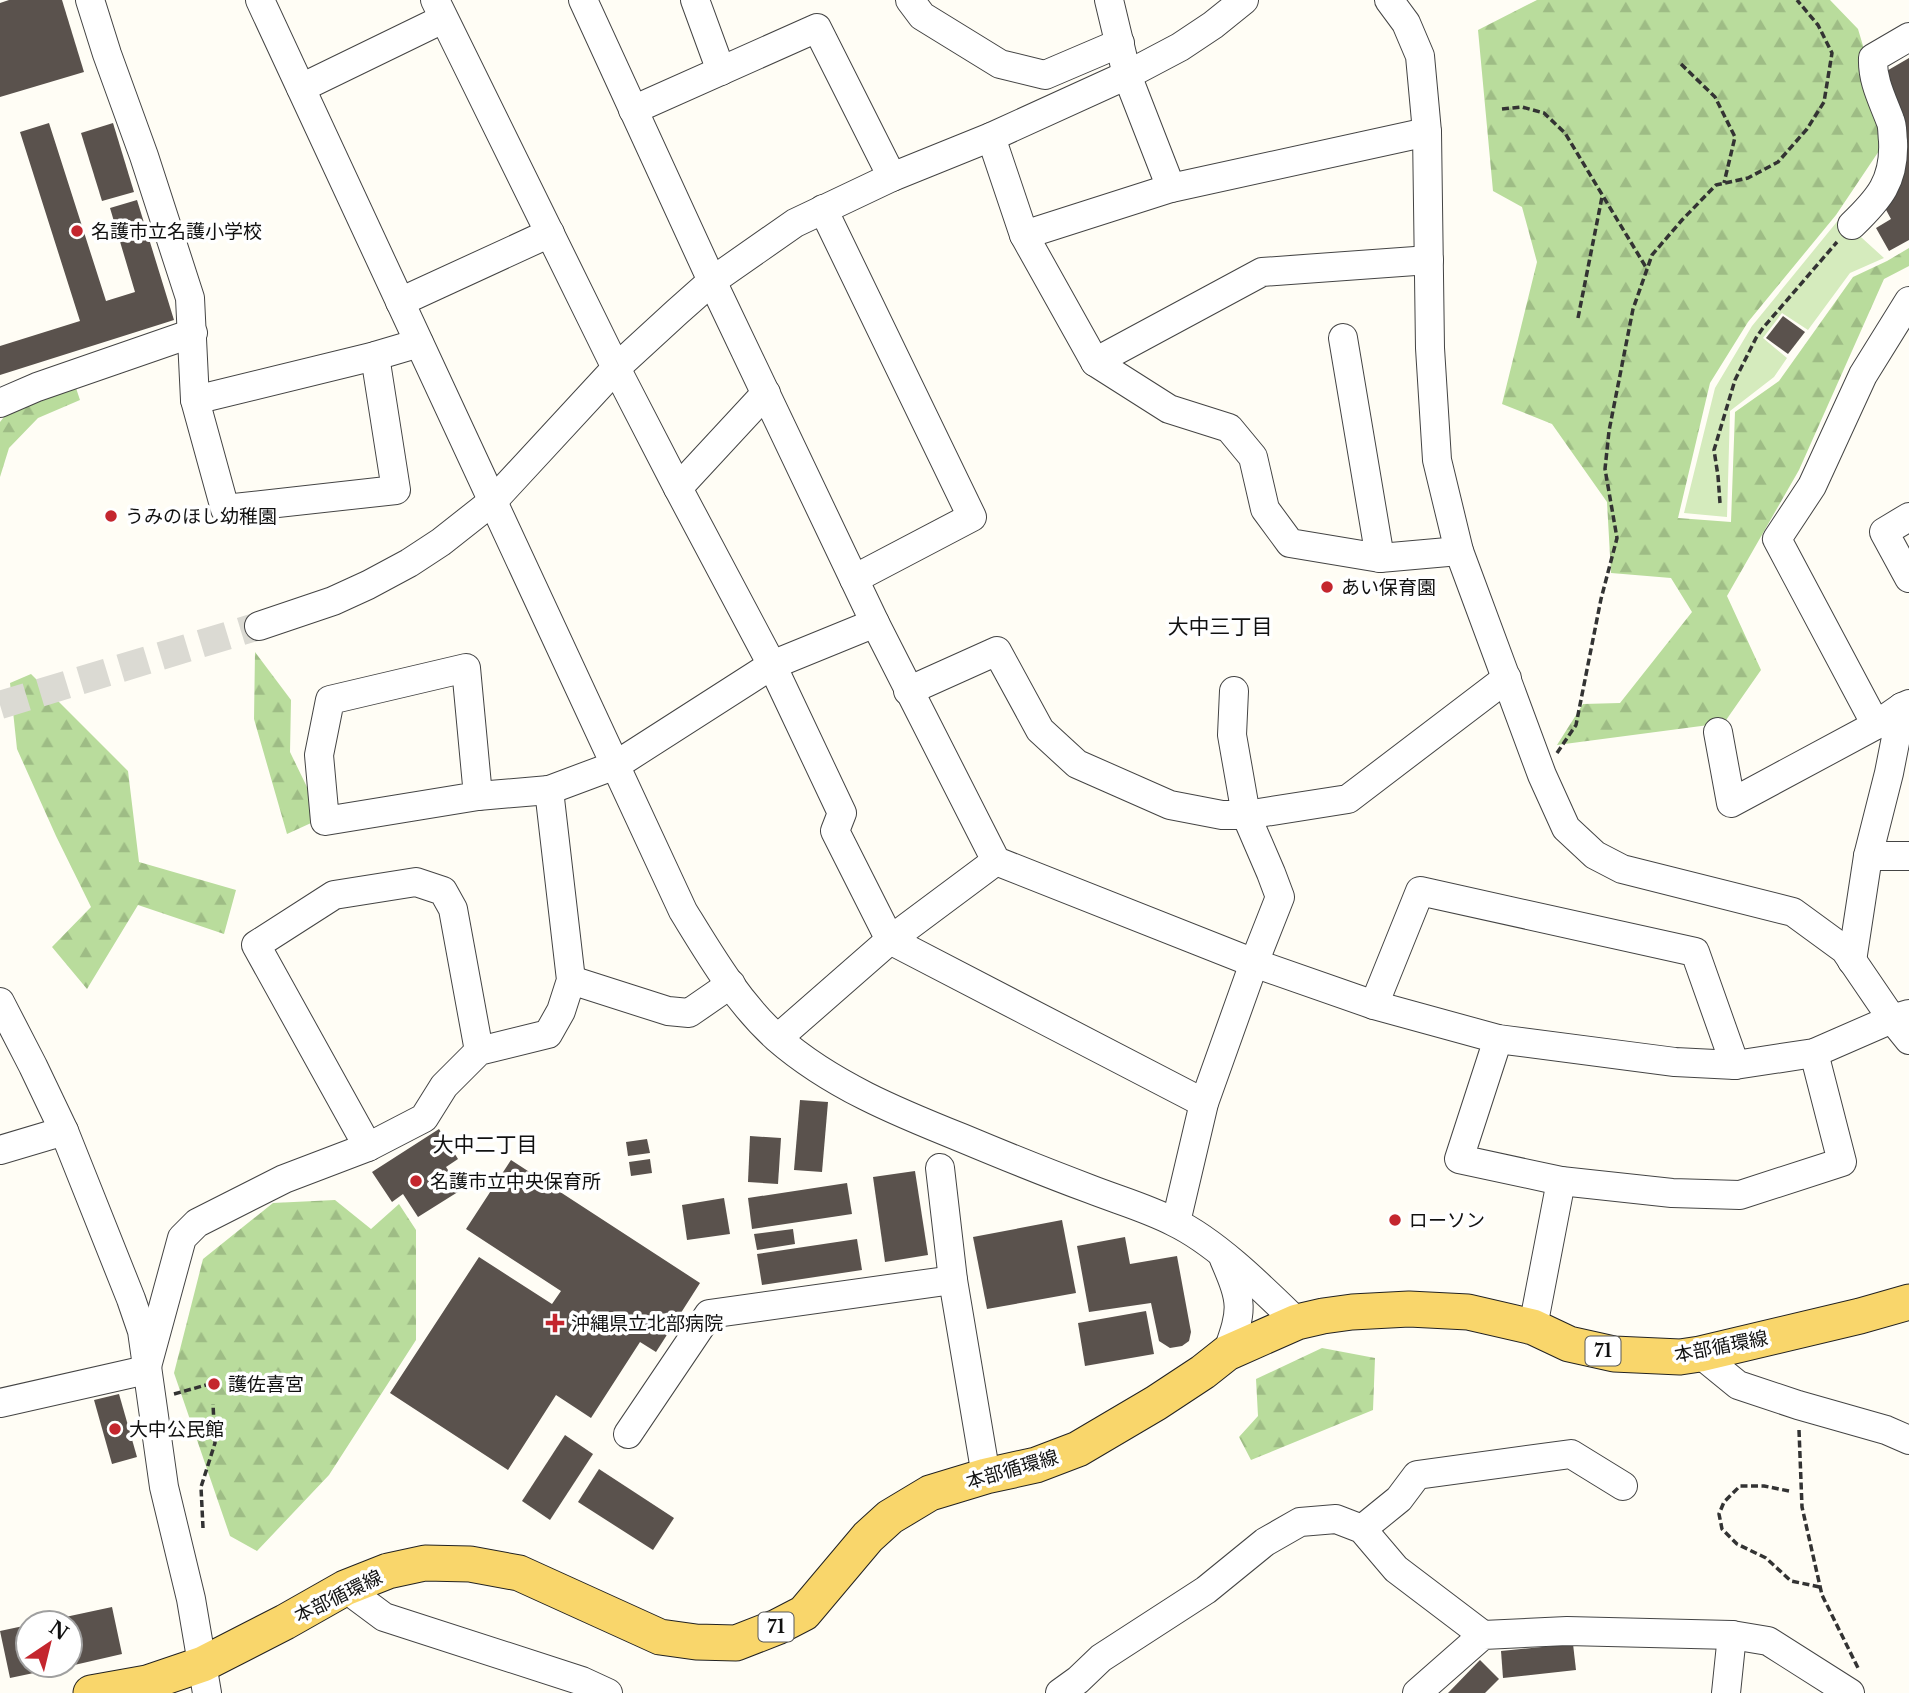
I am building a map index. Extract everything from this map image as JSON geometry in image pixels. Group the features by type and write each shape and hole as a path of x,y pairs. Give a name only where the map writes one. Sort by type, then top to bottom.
{"main road":[{"name":"本部循環線","path":"205,1678 285,1622 345,1588 387,1571 425,1563 470,1564 519,1573 660,1637 696,1642 736,1643 804,1613 868,1537 890,1517 930,1493 986,1476 1036,1465 1079,1449 1156,1404 1227,1353 1297,1322 1352,1312 1409,1309 1468,1312 1533,1327 1569,1344 1614,1354 1680,1357 1860,1316 1909,1301"},
{"name":"71","path":"91,1693 147,1683 205,1678"}],"street":[{"path":"90,0 145,156 190,298 195,401 225,509 396,490 375,356"},
{"path":"260,0 683,911 751,1012 778,1038 846,1087 900,1113 1176,1222 1222,1255 1297,1322"},
{"path":"583,0 712,281 875,624 996,861 1254,963 1374,1006 1497,1039 1675,1062 1735,1065 1814,1054 1903,1024 1845,950 1793,912 1622,869 1595,855 1566,828 1542,775 1459,551 1437,460 1430,348 1427,132 1420,56 1406,23 1389,0"},
{"path":"695,0 721,71"},
{"path":"910,0 922,16 1000,64 1045,75 1120,43"},
{"path":"1109,0 1127,75 1171,188"},
{"path":"259,626 333,601 368,585 441,542 493,501 616,368 712,281 796,223 892,177 991,137 1127,75 1180,47 1244,0"},
{"path":"301,88 439,10 616,368 772,665 842,813 835,831 890,940 1204,1103"},
{"path":"633,110 817,28 892,177"},
{"path":"1852,225 1874,204 1888,182 1894,153 1892,123 1872,72 1873,58 1909,37"},
{"path":"1024,235 1171,188 1427,132"},
{"path":"991,137 1024,235 1096,362 1168,409 1229,428 1253,457 1265,509 1290,542 1380,558 1459,551"},
{"path":"823,209 972,517 854,579"},
{"path":"400,302 550,233"},
{"path":"1096,362 1262,272 1429,260"},
{"path":"1876,725 1777,539 1812,486 1863,375 1909,301"},
{"path":"0,404 37,387 193,333"},
{"path":"1343,338 1380,558"},
{"path":"195,401 419,343"},
{"path":"678,488 766,393"},
{"path":"1909,517 1884,532 1909,578"},
{"path":"478,796 466,668 330,701 319,755 326,821 478,796 549,790 616,765 772,665 875,624"},
{"path":"908,691 997,651 1040,730 1077,764 1170,806 1222,815 1246,815 1348,799 1507,678"},
{"path":"1176,1222 1204,1103 1280,897 1246,815 1232,735 1234,691"},
{"path":"1852,961 1868,856 1905,706"},
{"path":"1718,732 1731,803 1876,725 1905,706"},
{"path":"146,1370 182,1238 197,1223 284,1179 368,1147 424,1118 444,1086 479,1052 548,1034 561,1011 571,979 549,790"},
{"path":"1868,856 1909,856"},
{"path":"778,1038 890,940 996,861"},
{"path":"368,1147 256,945 334,895 416,882 443,891 453,909 479,1052"},
{"path":"1374,1006 1420,891 1695,952 1735,1065"},
{"path":"571,979 668,1011 689,1013 731,984"},
{"path":"0,1002 64,1131 142,1331 163,1487 191,1599 205,1678"},
{"path":"1497,1039 1459,1159 1561,1181 1672,1193 1740,1195 1842,1163 1814,1054"},
{"path":"0,1150 64,1131"},
{"path":"940,1168 953,1280 986,1476"},
{"path":"1533,1327 1561,1181"},
{"path":"1222,1255 1235,1283 1240,1305 1237,1326 1227,1353"},
{"path":"628,1434 709,1314 953,1280"},
{"path":"1700,1354 1738,1385 1886,1430 1909,1440"},
{"path":"0,1403 146,1370"},
{"path":"1362,1530 1399,1499 1417,1475 1572,1454 1623,1486"},
{"path":"1060,1693 1101,1658 1206,1590 1265,1542 1300,1522 1336,1519 1362,1530 1396,1569 1482,1635"},
{"path":"345,1588 384,1617 581,1687 608,1693"},
{"path":"1417,1693 1482,1635 1567,1631 1732,1635 1768,1641 1855,1682"},
{"path":"1726,1693 1732,1635"}],"path":[{"path":"1542,775 1576,725 1601,599 1617,538 1605,469 1609,430 1633,309 1652,255 1682,220 1716,185 1748,178 1778,162 1807,129 1824,102 1832,53 1818,25 1797,0"},
{"path":"1681,64 1714,97 1735,137 1724,183"},
{"path":"1502,109 1522,107 1544,113 1565,133 1647,269"},
{"path":"1578,318 1602,195"},
{"path":"1720,503 1714,450 1735,380 1763,327 1852,225"},
{"path":"173,1394 206,1385"},
{"path":"203,1528 201,1487 215,1443 213,1404"},
{"path":"1798,1405 1802,1507 1822,1595 1855,1682"},
{"path":"1789,1491 1764,1486 1740,1486 1724,1502 1719,1514 1722,1529 1737,1544 1766,1558 1791,1581 1820,1587"}],"green space":[{"path":"1537,0 1830,0 1858,29 1877,93 1885,142 1836,215 1748,322 1710,383 1678,518 1731,522 1735,412 1779,381 1853,277 1909,248 1909,266 1884,279 1799,470 1727,596 1761,670 1724,723 1557,745 1583,704 1620,703 1692,612 1671,578 1611,573 1607,502 1552,424 1502,404 1537,262 1522,207 1493,191 1478,30"},
{"path":"1840,218 1884,258 1850,273 1808,330 1782,313 1763,338 1787,358 1774,377 1730,411 1727,517 1684,513 1715,388 1752,326"},
{"path":"73,379 80,400 38,418 9,448 0,477 0,422 15,403"},
{"path":"255,652 291,700 290,752 322,818 287,834 254,719"},
{"path":"31,674 128,771 139,862 236,890 224,934 138,905 87,989 52,947 91,907 17,749 10,683"},
{"path":"335,1200 371,1229 399,1204 416,1230 416,1340 329,1475 257,1551 230,1536 174,1373 203,1259 273,1203"},
{"path":"1322,1348 1375,1358 1373,1410 1251,1460 1239,1437 1258,1416 1256,1379"}],"building":[{"path":"9,0 62,0 84,72 0,97 0,3"},
{"path":"1909,58 1909,240 1889,251 1876,228 1891,219 1885,208 1900,187 1906,153 1878,76"},
{"path":"49,123 106,301 135,292 110,208 137,200 174,320 0,375 0,346 80,321 20,132"},
{"path":"113,123 134,192 102,201 81,133"},
{"path":"1783,316 1805,332 1788,354 1766,338"},
{"path":"800,1100 828,1102 822,1172 794,1170"},
{"name":"名護市立中央保育所","path":"439,1129 458,1159 446,1167 461,1190 418,1217 403,1194 392,1202 372,1172"},
{"path":"750,1136 781,1138 778,1184 748,1182"},
{"path":"647,1139 650,1153 628,1156 626,1142"},
{"path":"650,1159 652,1173 631,1176 629,1162"},
{"name":"沖縄県立北部病院","path":"511,1160 700,1283 656,1352 640,1342 591,1418 556,1395 508,1470 390,1393 479,1257 552,1304 561,1291 466,1229"},
{"path":"915,1171 928,1255 885,1262 873,1177"},
{"path":"847,1183 852,1214 752,1229 748,1198"},
{"path":"724,1198 730,1234 687,1240 682,1205"},
{"path":"1062,1220 1076,1293 987,1309 973,1237"},
{"path":"793,1229 795,1244 757,1250 754,1234"},
{"path":"1125,1237 1130,1264 1177,1256 1191,1332 1189,1341 1182,1346 1170,1348 1159,1341 1151,1303 1089,1312 1077,1246"},
{"path":"857,1239 862,1270 762,1285 757,1254"},
{"path":"1146,1311 1154,1354 1085,1366 1078,1323"},
{"name":"大中公民館","path":"119,1394 137,1457 112,1464 94,1400"},
{"path":"565,1435 593,1454 550,1520 522,1501"},
{"path":"599,1469 674,1518 653,1550 578,1502"},
{"path":"112,1607 122,1654 84,1663 84,1613"},
{"path":"14,1628 14,1677 10,1678 0,1631"},
{"path":"1573,1644 1576,1670 1503,1678 1501,1651"},
{"path":"1480,1660 1499,1679 1485,1693 1448,1693"}],"tunnel":[{"path":"0,705 259,626"}],"place":[{"name":"名護市立名護小学校","path":"77,231"},
{"name":"うみのほし幼稚園","path":"111,516"},
{"name":"あい保育園","path":"1327,587"},
{"name":"名護市立中央保育所","path":"416,1181"},
{"name":"ローソン","path":"1395,1220"},
{"name":"沖縄県立北部病院","path":"555,1323"},
{"name":"護佐喜宮","path":"214,1384"},
{"name":"大中公民館","path":"115,1429"}],"district":[{"name":"大中三丁目","path":"1220,627"},
{"name":"大中二丁目","path":"485,1145"}]}
